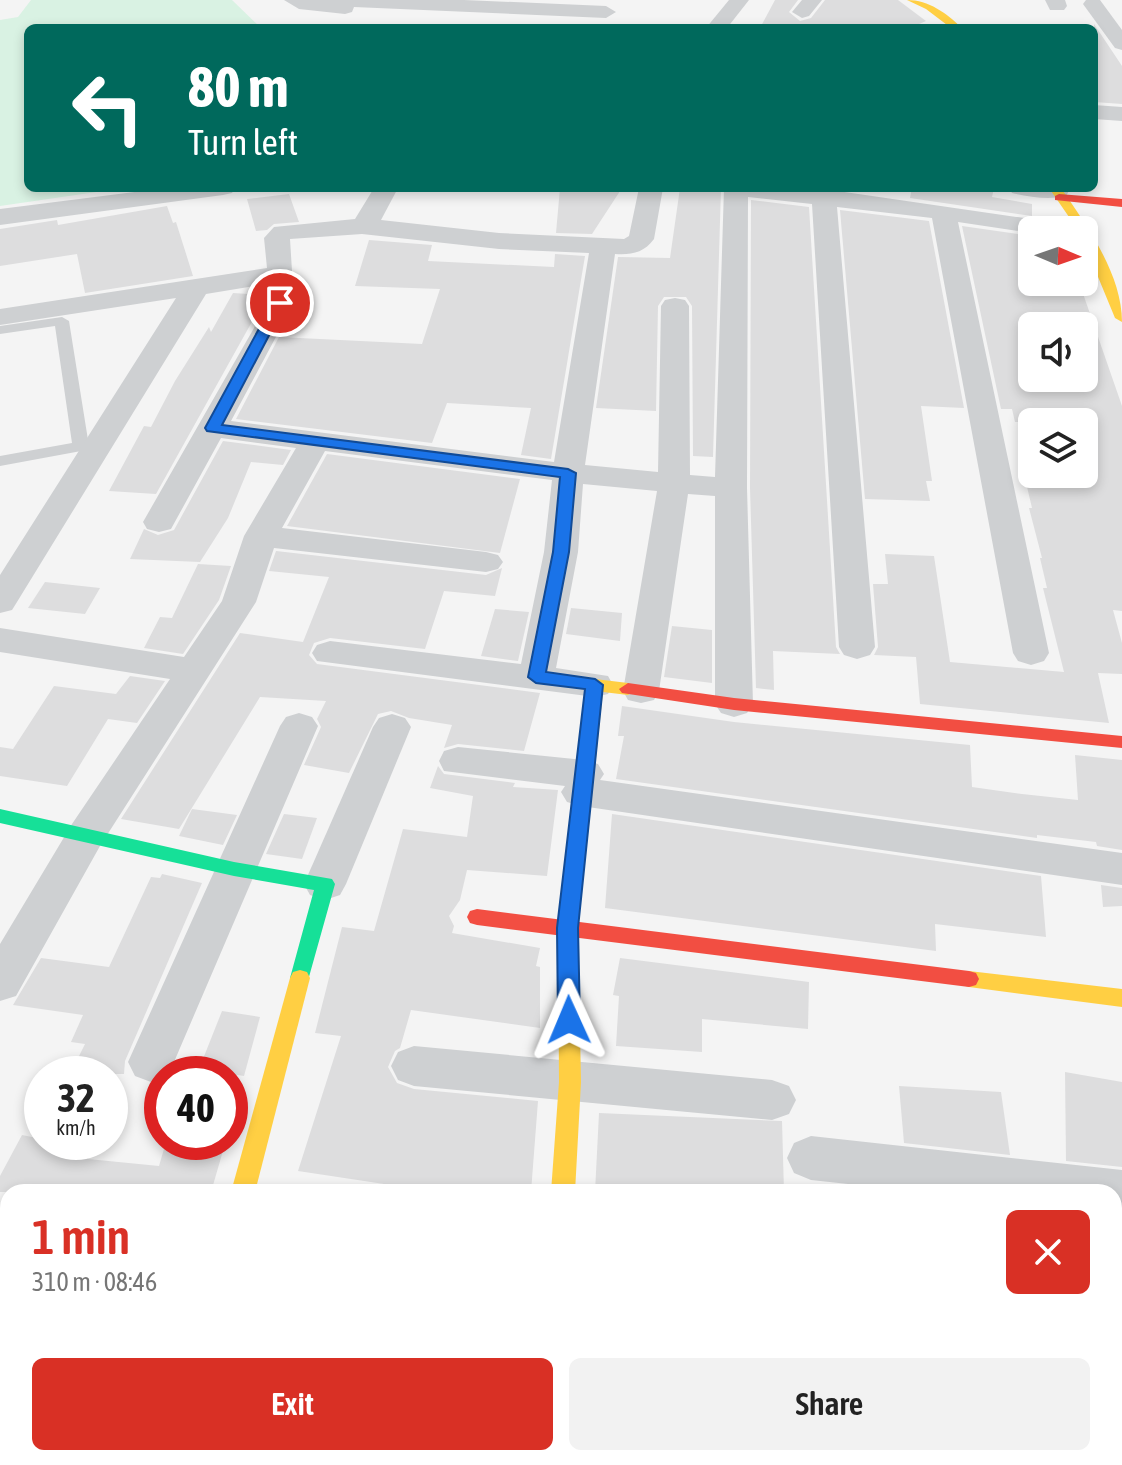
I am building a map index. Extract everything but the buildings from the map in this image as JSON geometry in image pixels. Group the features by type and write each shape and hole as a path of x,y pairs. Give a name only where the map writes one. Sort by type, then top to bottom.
{"street":[{"path":"294,0 299,3 605,13"},
{"path":"719,24 739,0"},
{"path":"912,0 929,7 952,24"},
{"path":"332,24 347,3"},
{"path":"1093,4 1113,37"},
{"path":"396,22 435,24"},
{"path":"1098,112 1122,114"},
{"path":"0,217 192,192"},
{"path":"362,226 384,192"},
{"path":"159,522 280,303 277,238 283,232 362,226 499,241 629,247 641,239 650,192"},
{"path":"734,704 731,488 736,192"},
{"path":"780,192 1018,223"},
{"path":"1057,193 1122,203"},
{"path":"1057,193 1069,216"},
{"path":"824,196 857,647"},
{"path":"944,213 1031,653"},
{"path":"536,677 561,552 568,473 603,246"},
{"path":"1098,271 1122,318"},
{"path":"0,317 281,274"},
{"path":"0,602 90,444 196,288"},
{"path":"641,691 674,484 675,306"},
{"path":"213,428 568,473 731,488"},
{"path":"0,983 86,835 239,602 261,536 316,440"},
{"path":"261,536 486,562"},
{"path":"0,640 195,671"},
{"path":"330,653 734,704 1122,742"},
{"path":"564,1184 570,1082 568,928 595,685"},
{"path":"154,1056 299,726"},
{"path":"245,1184 325,884 392,727"},
{"path":"458,761 1122,869"},
{"path":"0,816 234,869 325,884"},
{"path":"477,917 1122,998"},
{"path":"414,1066 772,1100"},
{"path":"811,1158 1049,1184"}],"lane":[{"path":"0,330 62,321 90,444 0,461"}],"green space":[{"path":"31,0 232,0 257,24 24,24 24,192 96,192 0,206 0,20 18,17"}],"traffic: fast":[{"path":"0,816 234,869 325,884 300,978"}],"traffic: slow":[{"path":"912,0 929,7 952,24"},
{"path":"1058,192 1086,233 1122,318"},
{"path":"564,1184 570,1082 568,928 595,685 628,689"},
{"path":"245,1184 300,978"},
{"path":"969,979 1122,998"}],"traffic: jam":[{"path":"1059,198 1122,203"},
{"path":"628,689 734,704 1122,742"},
{"path":"477,917 969,979"}],"route":[{"path":"280,303 213,428 568,473 561,552 536,677 595,685 568,928 569,1020"}]}
